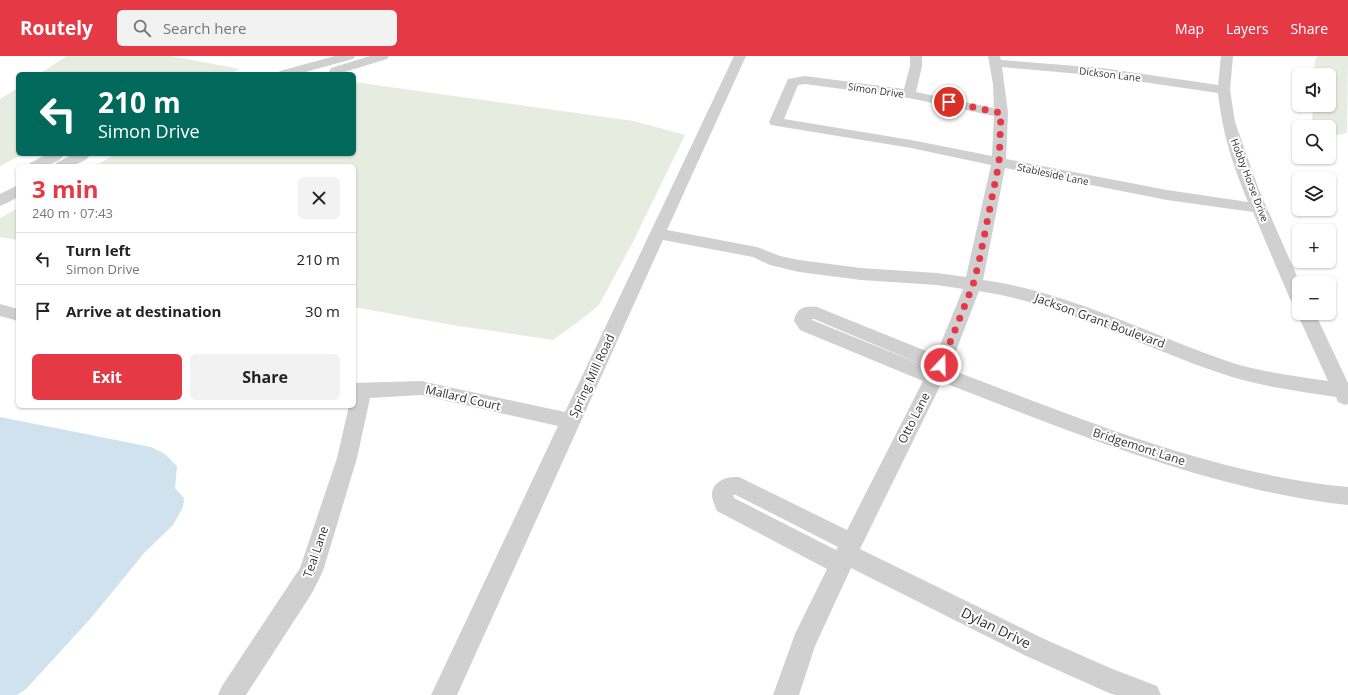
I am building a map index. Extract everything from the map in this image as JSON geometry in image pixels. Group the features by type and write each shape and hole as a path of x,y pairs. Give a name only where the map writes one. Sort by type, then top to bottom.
{"street":[{"path":"291,72 349,56"},
{"path":"329,72 383,56"},
{"name":"Spring Mill Road","path":"444,695 740,56"},
{"path":"909,94 916,66 916,56"},
{"name":"Hobby Horse Drive","path":"1227,56 1224,90 1228,122 1235,146 1292,283"},
{"name":"Dickson Lane","path":"995,59 1102,72 1224,90"},
{"name":"Otto Lane","path":"786,695 804,642 846,554 937,372 973,285 999,163 1001,113 995,59"},
{"name":"Simon Drive","path":"776,122 793,82 805,80 909,94 1001,113"},
{"name":"Stableside Lane","path":"776,122 911,144 999,163 1159,194 1260,208"},
{"path":"39,164 54,156"},
{"path":"65,164 80,156"},
{"path":"0,186 16,176"},
{"path":"0,201 16,191"},
{"name":"Jackson Grant Boulevard","path":"655,239 757,264 776,261 799,266 853,273 937,280 1008,290 1066,307 1225,368 1269,379 1346,394"},
{"path":"0,310 16,314"},
{"name":"Bridgemont Lane","path":"937,372 817,313 808,312 804,315 803,321 806,326 937,372 1066,423 1148,451 1251,479 1348,496"},
{"path":"1309,320 1346,394"},
{"name":"Mallard Court","path":"358,391 421,388 571,421"},
{"name":"Teal Lane","path":"356,403 358,391"},
{"name":"Teal Lane","path":"231,695 304,585 311,571 347,458 355,408"},
{"name":"Dylan Drive","path":"846,554 739,486 731,485 726,487 722,499 725,504 846,554 1044,652 1115,683 1148,695"}],"shaded area":[{"path":"67,56 170,56 240,69 234,72 42,72"},
{"path":"1318,56 1348,56 1347,133 1336,135 1336,120 1312,120 1313,112 1336,112 1336,68 1314,68 1315,60"},
{"path":"356,82 634,121 685,135 633,242 599,305 553,340 452,325 356,307 356,164 98,164 112,156 356,156"},
{"path":"16,89 16,156 19,156 0,166 0,99"},
{"path":"16,209 16,240 0,237 0,218"}],"water":[{"path":"0,417 151,447 165,454 177,466 175,488 184,498 183,507 173,525 145,552 91,618 26,689 17,695 0,695"}],"route":[{"path":"941,365 973,285 979,262 999,163 1001,113 949,102"}]}
